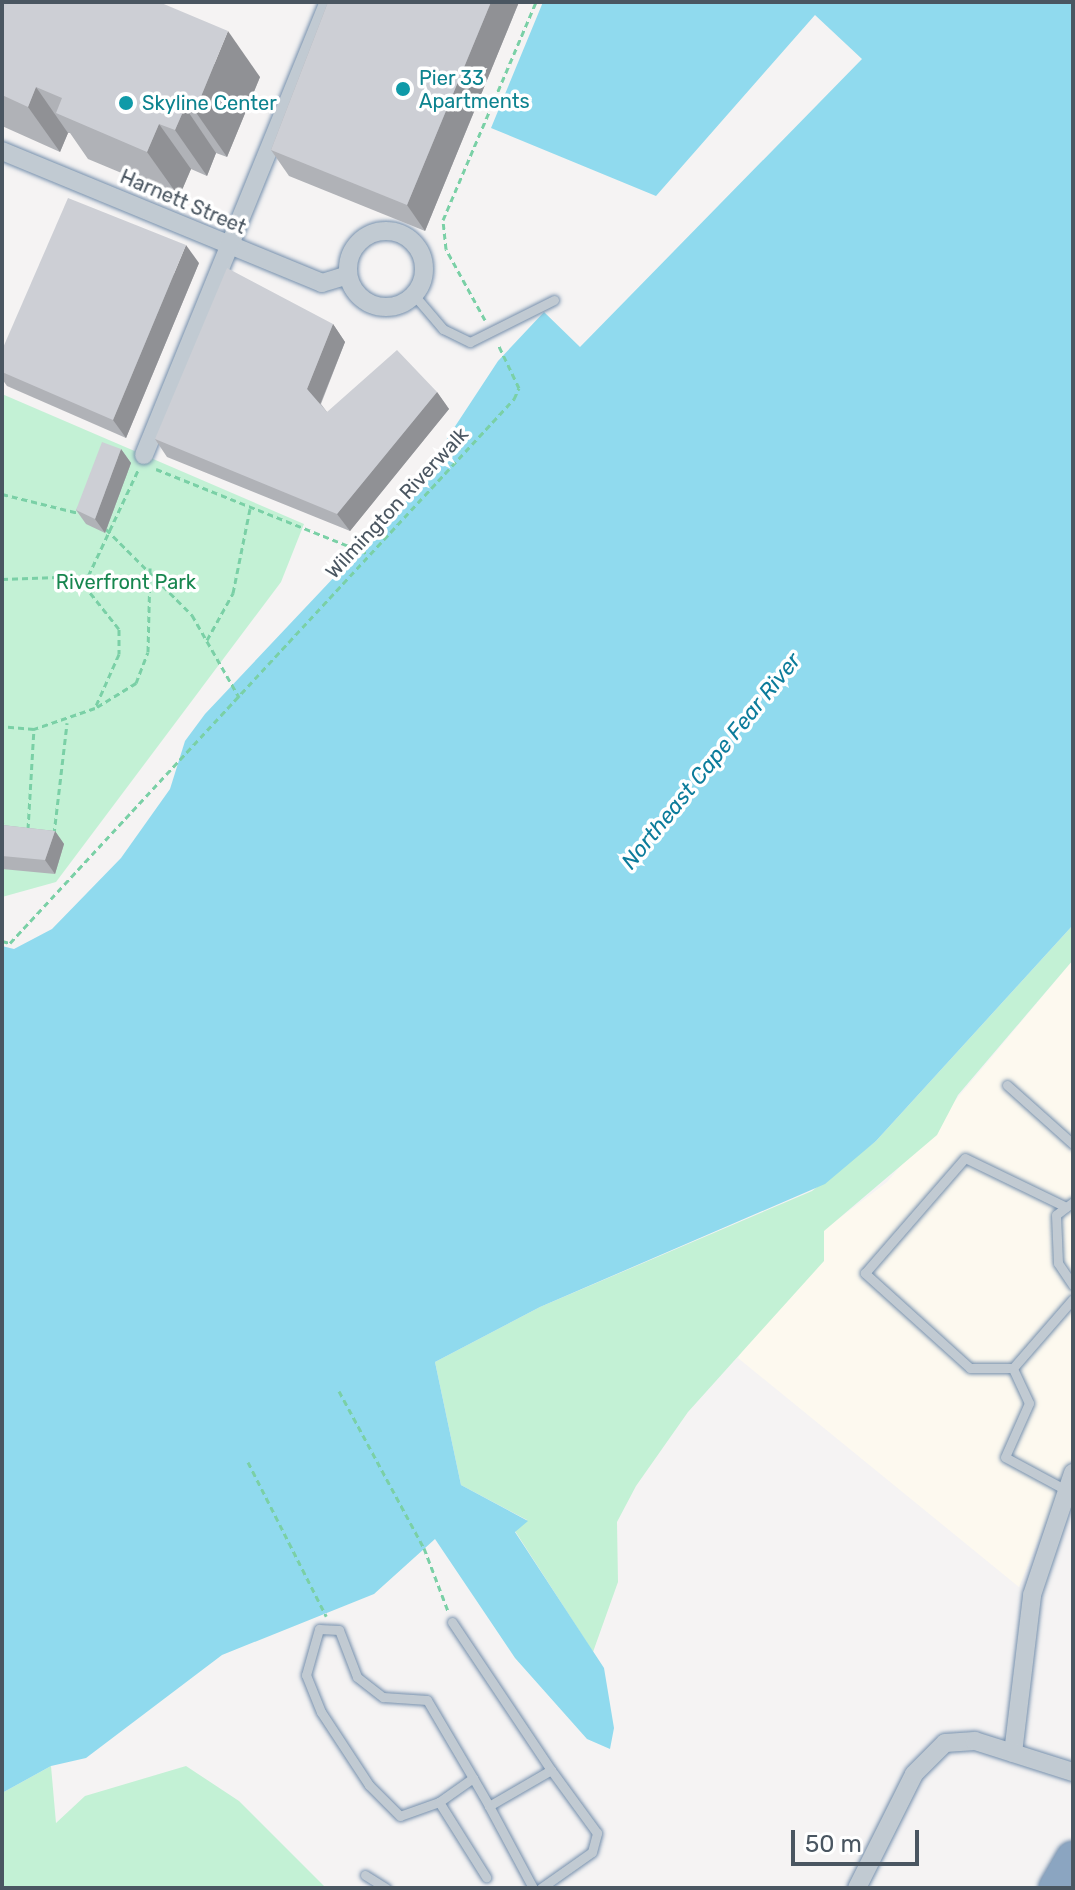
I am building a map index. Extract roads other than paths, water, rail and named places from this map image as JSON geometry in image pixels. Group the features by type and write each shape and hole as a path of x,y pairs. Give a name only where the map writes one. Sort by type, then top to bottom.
{"highway":[{"path":"1056,1888 1073,1858"}],"street":[{"path":"144,455 329,2"},
{"name":"Harnett Street","path":"2,151 74,186 322,283 348,275"},
{"path":"398,231 424,259 414,295 376,306 358,295 348,275 361,240 398,231"},
{"path":"1013,1753 1025,1631 1073,1473"},
{"path":"857,1888 934,1749 965,1739 1073,1772"}],"lane":[{"path":"414,295 458,339 493,334 554,300"},
{"path":"1007,1085 1073,1144"},
{"path":"1073,1285 1058,1263 1056,1215 1070,1204 965,1158 865,1273 970,1368 1013,1368 1073,1299"},
{"path":"1013,1368 1029,1403 1005,1457 1066,1490"},
{"path":"452,1622 597,1833 592,1852 541,1888"},
{"path":"473,1778 439,1802 400,1816 369,1785 321,1712 306,1675 308,1649 319,1629 333,1630 346,1642 357,1677 383,1697 427,1700 473,1778 489,1806 533,1888"},
{"path":"489,1806 551,1770"},
{"path":"439,1802 486,1877"},
{"path":"365,1875 386,1888"}],"water":[{"name":"Northeast Cape Fear River","path":"543,2 1073,2 1073,925 876,1141 825,1184 540,1307 435,1362 461,1485 528,1521 515,1532 604,1668 614,1728 610,1749 587,1739 515,1658 435,1539 374,1594 222,1655 86,1758 51,1766 2,1793 2,946 14,949 52,929 121,858 170,789 185,741 205,714 406,501 498,361 544,312 580,347 862,59 815,15 656,196 491,128"}],"place":[{"name":"Pier 33 Apartments","path":"403,89"},
{"name":"Skyline Center","path":"126,103"}],"park label":[{"name":"Riverfront Park","path":"126,582"}]}
